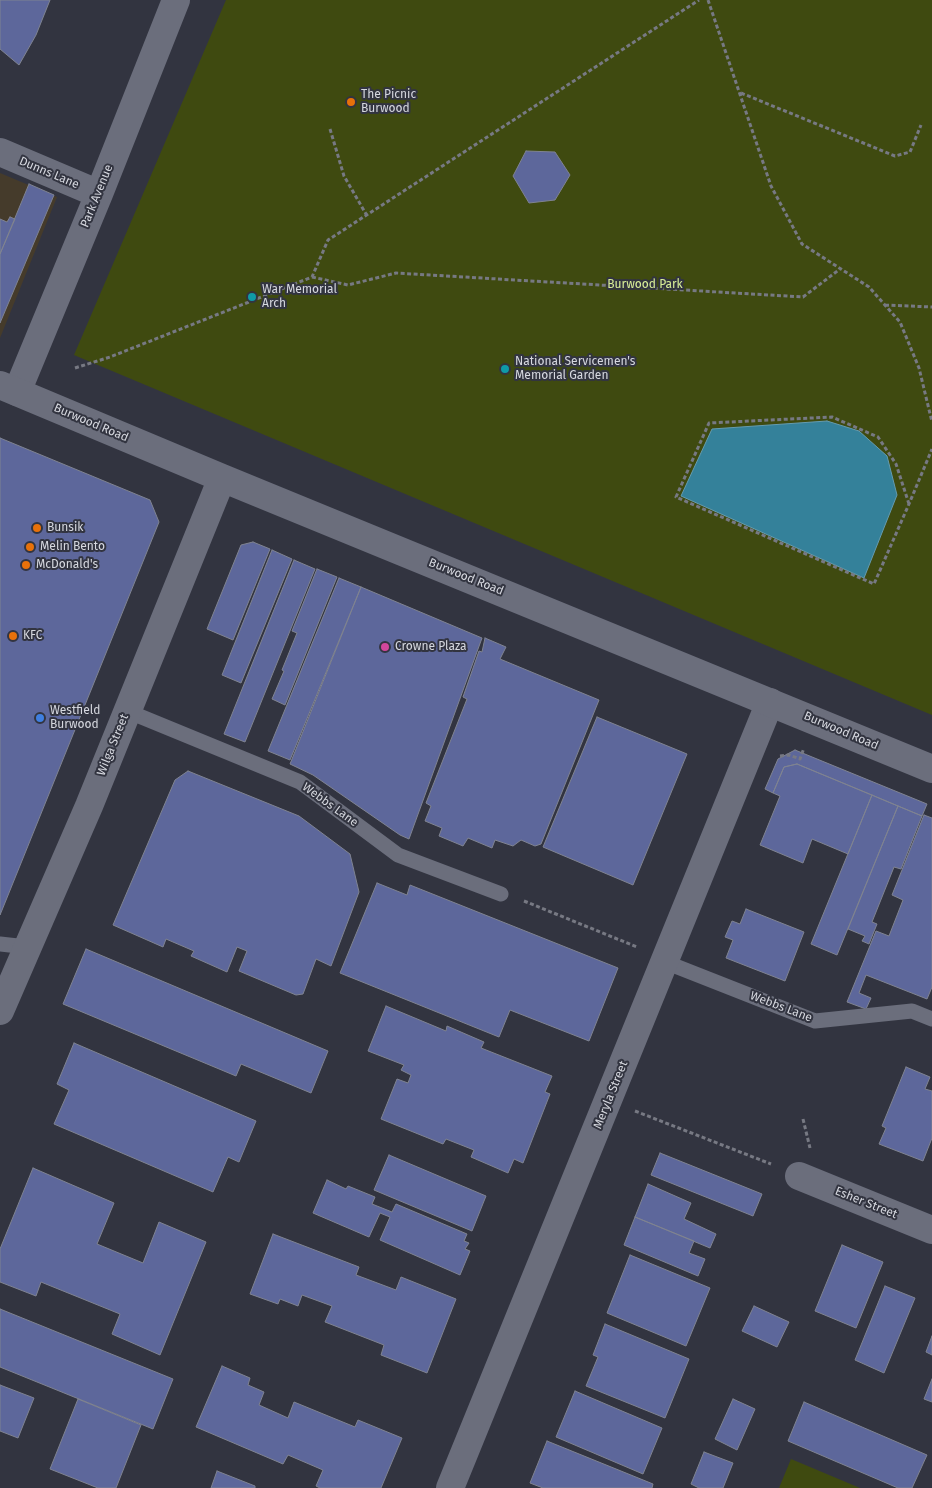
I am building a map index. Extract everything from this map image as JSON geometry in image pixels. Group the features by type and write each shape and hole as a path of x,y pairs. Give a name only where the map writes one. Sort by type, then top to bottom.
{"street":[{"name":"Park Avenue","path":"8,388 99,194 176,0"},
{"name":"Dunns Lane","path":"0,152 99,194"},
{"name":"Burwood Road","path":"8,388 222,478 932,769"},
{"name":"Wilga Street","path":"0,1011 89,806 222,478"},
{"name":"Meryla Street","path":"450,1488 770,702"},
{"name":"Esher Street","path":"800,1176 932,1230"}],"lane":[{"name":"Webbs Lane","path":"127,711 300,782 398,855 501,894"},
{"path":"0,944 27,947"},
{"name":"Webbs Lane","path":"665,962 815,1021 912,1011 932,1019"}],"path":[{"path":"312,277 328,240 698,0"},
{"path":"708,0 771,186 802,244 869,287 900,322 919,368 932,422"},
{"path":"740,92 895,156 910,152 921,125"},
{"path":"330,129 344,176 366,214"},
{"path":"75,368 110,358 312,277 348,285 396,273 803,297 840,269"},
{"path":"885,305 932,307"},
{"path":"909,504 896,464 878,437 832,417 709,423 676,497 874,584 909,504 932,449"},
{"path":"777,756 789,755 800,759 806,742"},
{"path":"518,898 637,947"},
{"path":"608,1101 800,1176"}],"shaded area":[{"path":"0,173 57,197 0,338"}],"green space":[{"name":"Burwood Park","path":"226,0 932,0 932,715 74,355"},
{"path":"791,1459 860,1488 779,1488"}],"water":[{"path":"827,421 859,431 887,456 897,495 864,578 681,496 712,429"}],"building":[{"path":"0,0 50,0 36,35 19,65 0,49"},
{"path":"526,151 555,152 570,175 555,200 529,203 513,176"},
{"path":"29,184 54,195 0,323 0,254"},
{"path":"10,217 15,219 0,254 0,219 7,222"},
{"name":"Westfield Burwood","path":"0,438 150,500 159,522 0,915"},
{"path":"253,542 270,549 233,640 207,629 241,545"},
{"path":"272,550 292,559 241,683 222,675"},
{"path":"294,560 315,569 245,742 224,734"},
{"path":"317,569 337,577 285,705 272,699 297,633 292,631"},
{"path":"339,578 361,587 290,760 268,751"},
{"path":"361,587 482,638 409,839 400,835 313,775 290,764"},
{"path":"485,638 506,647 500,659 599,700 541,844 535,846 521,840 513,846 495,840 492,848 468,838 463,846 439,836 442,828 425,821 431,806 426,803 467,699 463,697 479,651 482,652"},
{"path":"597,717 687,754 633,885 543,847"},
{"path":"795,750 927,804 922,816 797,764 784,767 773,793 765,789 778,759"},
{"path":"797,764 872,795 848,854 812,839 803,863 760,845 780,796 773,793 784,767"},
{"path":"188,771 299,816 350,854 359,892 331,966 316,959 303,994 296,995 239,971 247,951 237,947 227,972 191,956 194,951 166,939 163,947 113,925 175,780"},
{"path":"872,795 898,806 837,955 811,944"},
{"path":"898,806 922,816 901,869 894,867 872,922 877,924 869,944 862,941 865,936 848,929"},
{"path":"924,815 932,818 932,987 927,999 866,975 859,993 871,998 866,1009 847,1002 876,931 889,936 903,900 892,895"},
{"path":"377,883 407,895 410,885 618,968 589,1041 510,1010 499,1037 340,973"},
{"path":"746,909 804,932 785,981 726,958 733,940 725,937 732,921 740,924"},
{"path":"86,949 328,1051 311,1093 241,1064 236,1076 63,1004"},
{"path":"386,1006 446,1031 447,1026 484,1042 481,1048 552,1076 545,1092 550,1094 523,1163 514,1159 508,1173 471,1157 474,1150 446,1139 443,1144 381,1119 397,1079 408,1083 411,1075 401,1070 404,1065 368,1051"},
{"path":"74,1043 256,1121 239,1162 228,1157 213,1192 54,1124 69,1090 57,1084"},
{"path":"906,1067 930,1077 925,1089 932,1091 932,1138 923,1161 879,1144 886,1128 882,1126"},
{"path":"660,1153 762,1194 753,1216 651,1175"},
{"path":"389,1155 486,1196 472,1231 374,1190"},
{"path":"33,1168 114,1203 97,1244 143,1263 159,1222 206,1242 160,1355 112,1334 120,1314 41,1282 36,1296 0,1282 0,1249"},
{"path":"327,1180 346,1189 348,1186 375,1197 372,1204 392,1212 396,1204 467,1234 464,1241 469,1243 465,1249 470,1251 460,1275 380,1240 390,1217 380,1213 369,1237 313,1213"},
{"path":"648,1184 691,1203 684,1219 716,1234 710,1248 635,1217"},
{"path":"635,1217 694,1241 689,1253 705,1259 698,1276 624,1245"},
{"path":"273,1234 359,1267 356,1275 396,1290 401,1277 456,1299 427,1373 381,1355 384,1345 325,1322 332,1306 302,1295 298,1306 280,1299 278,1304 250,1294"},
{"path":"842,1245 883,1262 856,1328 815,1311"},
{"path":"630,1255 710,1288 686,1346 607,1313"},
{"path":"885,1286 915,1298 884,1373 855,1360"},
{"path":"754,1306 789,1322 777,1347 742,1331"},
{"path":"0,1309 173,1379 153,1429 0,1367"},
{"path":"605,1324 689,1359 665,1418 586,1386 598,1357 593,1355"},
{"path":"932,1336 932,1355 926,1352"},
{"path":"222,1366 250,1378 248,1385 264,1392 259,1405 288,1418 294,1402 355,1427 358,1420 402,1438 381,1488 320,1488 316,1486 323,1470 288,1455 283,1464 196,1427"},
{"path":"932,1379 932,1402 924,1399"},
{"path":"0,1385 34,1398 18,1438 0,1431"},
{"path":"575,1391 662,1428 643,1474 556,1437"},
{"path":"78,1399 141,1425 116,1488 98,1488 50,1469"},
{"path":"733,1399 755,1409 737,1450 715,1439"},
{"path":"804,1402 927,1455 912,1488 898,1488 788,1441"},
{"path":"547,1441 653,1484 652,1488 543,1488 530,1483"},
{"path":"704,1452 733,1463 723,1488 699,1488 691,1484"},
{"path":"217,1471 255,1486 255,1488 211,1488"}],"place":[{"name":"The Picnic Burwood","path":"351,102"},
{"name":"War Memorial Arch","path":"252,297"},
{"name":"National Servicemen's Memorial Garden","path":"505,369"},
{"name":"Bunsik","path":"37,528"},
{"name":"Melin Bento","path":"30,547"},
{"name":"McDonald's","path":"26,565"},
{"name":"KFC","path":"13,636"},
{"name":"Crowne Plaza","path":"385,647"},
{"name":"Westfield Burwood","path":"40,718"}]}
